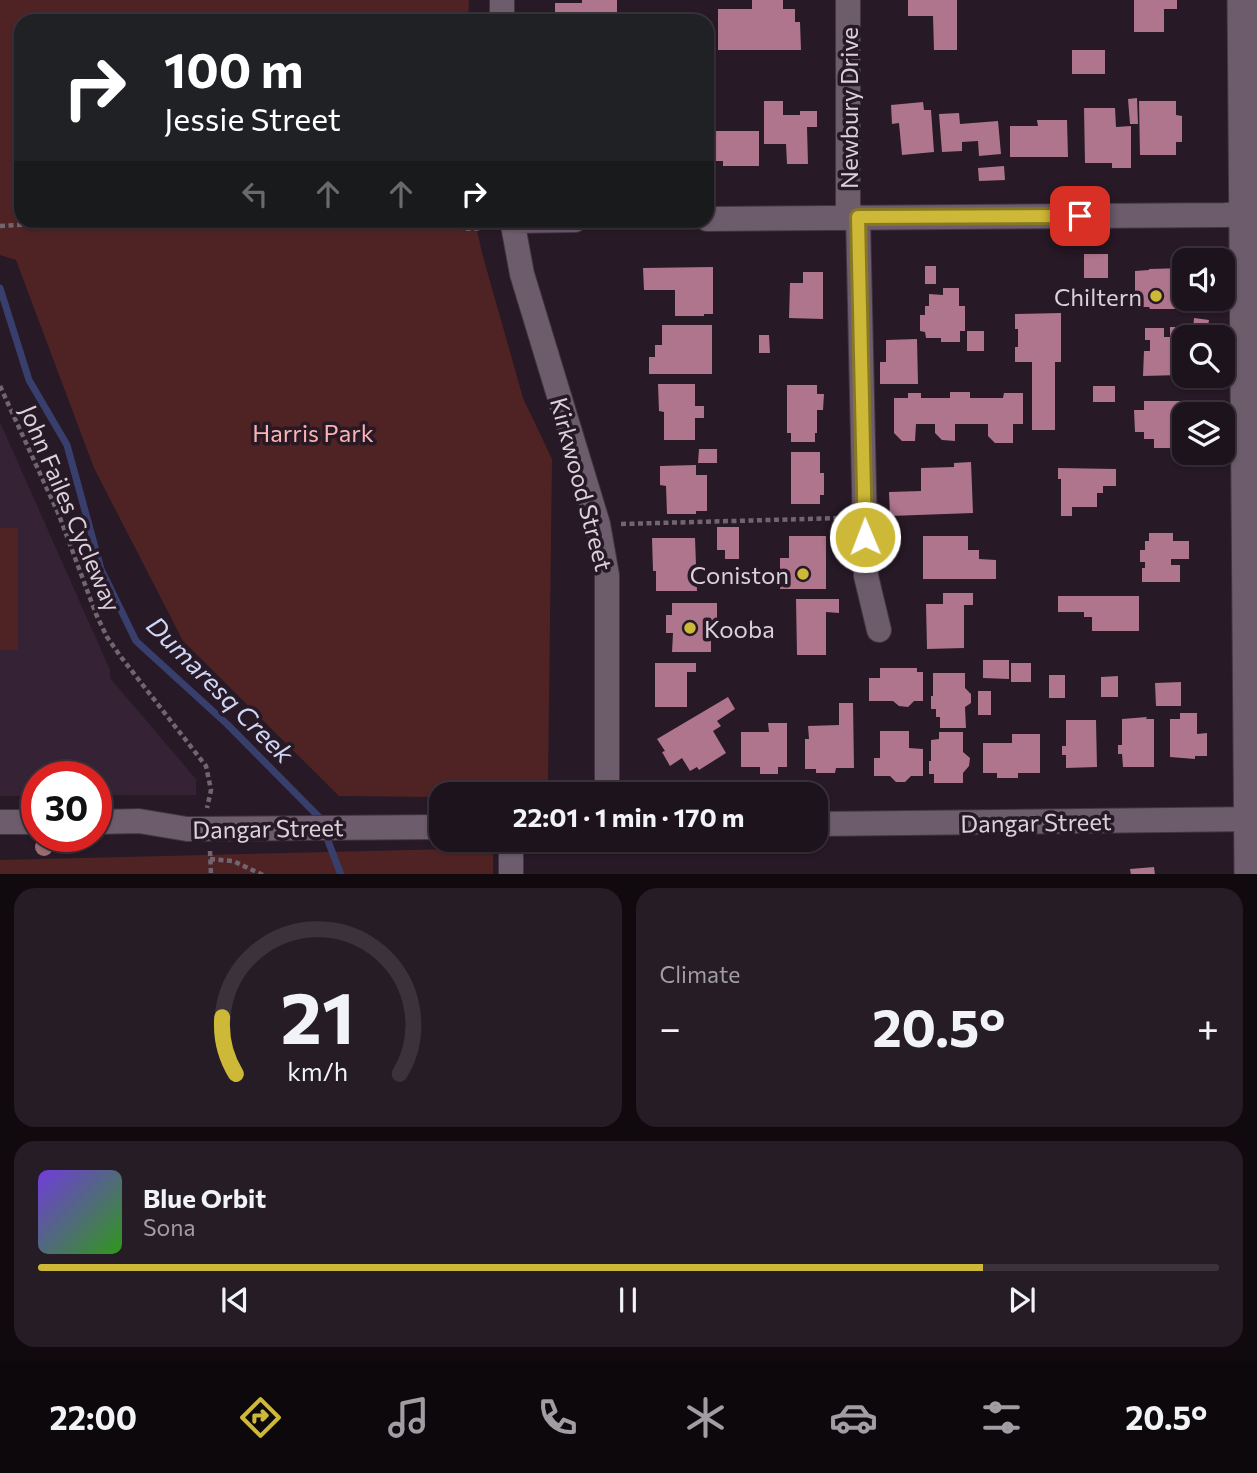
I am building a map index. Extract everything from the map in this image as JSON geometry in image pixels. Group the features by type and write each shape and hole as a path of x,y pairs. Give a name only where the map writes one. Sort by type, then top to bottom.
{"street":[{"name":"Newbury Drive","path":"848,0 866,576 879,630"},
{"path":"1245,0 1252,213 1252,874"},
{"path":"714,219 1252,213"},
{"name":"Kirkwood Street","path":"508,228 597,524 607,575 607,782"},
{"name":"Dangar Street","path":"828,824 1254,819"},
{"name":"Dangar Street","path":"112,822 139,821 179,829 429,827"},
{"path":"0,822 21,822"},
{"path":"511,852 511,874"}],"path":[{"path":"460,228 480,228"},
{"name":"John Failes Cycleway","path":"0,386 59,515 107,637 206,766 211,790 207,807 208,819"},
{"path":"611,524 838,519"},
{"path":"210,847 211,874"},
{"path":"210,859 233,861 263,874"}],"shaded area":[{"path":"0,422 110,670 110,678 196,779 196,795 112,795 112,761 21,761 21,796 0,796"}],"green space":[{"name":"Harris Park","path":"0,0 469,0 468,14 14,14 14,228 477,228 523,398 552,459 548,781 429,782 429,797 339,796 183,641 94,468 16,260 0,255"},
{"path":"0,528 18,528 18,650 0,650"},
{"path":"429,850 429,852 493,852 493,874 0,874 0,860"}],"building":[{"path":"582,0 617,0 617,14 555,14 555,3 582,3"},
{"path":"752,0 783,0 783,9 795,9 795,22 800,22 801,50 718,50 718,9 752,9"},
{"path":"908,0 957,0 957,50 934,50 933,16 908,16"},
{"path":"1134,0 1177,0 1177,9 1164,9 1164,32 1134,32"},
{"path":"1072,50 1105,50 1105,74 1072,74"},
{"path":"1137,98 1138,124 1130,124 1128,99"},
{"path":"764,101 783,101 783,115 817,111 817,127 807,127 808,164 787,164 786,144 764,144"},
{"path":"1139,101 1176,101 1176,115 1182,116 1182,142 1176,142 1176,155 1140,155"},
{"path":"923,102 924,110 931,110 934,152 902,155 899,123 892,124 891,105"},
{"path":"1084,108 1115,108 1116,127 1131,126 1131,168 1112,168 1112,163 1085,163"},
{"path":"959,113 960,124 998,121 1001,154 979,156 978,141 962,142 962,151 942,152 939,114"},
{"path":"1037,120 1067,120 1068,157 1010,157 1010,126 1038,126"},
{"path":"714,131 759,131 759,166 723,166 723,161 714,161"},
{"path":"1004,166 1005,180 979,181 978,168"},
{"path":"1084,254 1108,254 1108,278 1084,278"},
{"path":"925,266 936,266 936,284 925,284"},
{"path":"713,267 713,314 675,316 675,290 644,290 643,268"},
{"name":"Chiltern","path":"1172,268 1172,309 1135,307 1135,271"},
{"path":"803,272 823,272 823,319 789,318 790,283 803,283"},
{"path":"943,288 959,288 959,306 965,306 965,331 960,331 960,342 941,342 941,338 926,338 925,332 920,331 920,315 925,315 925,306 929,306 929,294 943,295"},
{"path":"1061,313 1061,362 1055,362 1055,430 1032,430 1032,362 1015,362 1018,329 1015,329 1015,314"},
{"path":"1194,318 1209,320 1208,325 1193,325"},
{"path":"662,325 712,325 712,374 649,374 649,357 655,357 655,345 662,345"},
{"path":"1172,327 1172,375 1143,376 1144,351 1150,351 1150,340 1145,340 1145,328 1164,328 1164,337 1170,337"},
{"path":"967,331 984,331 984,351 967,351"},
{"path":"759,335 769,335 770,353 759,353"},
{"path":"917,339 918,384 880,384 880,362 886,362 886,340"},
{"path":"658,384 695,384 695,406 704,406 704,418 695,418 695,440 664,440 664,412 659,411"},
{"path":"787,385 817,385 817,394 824,394 823,410 817,410 815,442 791,442 791,433 787,433"},
{"path":"1093,386 1115,386 1115,402 1093,402"},
{"path":"950,392 970,392 970,398 1003,398 1004,393 1023,393 1023,424 1013,424 1013,443 995,443 988,436 988,424 955,424 955,441 942,440 935,433 935,424 916,424 915,441 902,441 894,433 894,398 908,398 908,393 921,393 921,398 950,398"},
{"path":"1144,401 1186,401 1172,402 1172,448 1154,448 1154,439 1144,439 1144,432 1135,432 1134,410 1144,410"},
{"path":"699,449 717,449 717,463 698,463"},
{"path":"791,452 820,452 824,495 820,495 820,504 791,504"},
{"path":"971,462 973,513 890,516 889,492 921,491 921,468 954,467 954,463"},
{"path":"696,465 696,475 707,475 707,511 696,511 696,514 667,514 666,486 660,485 660,466"},
{"path":"1058,468 1116,469 1116,486 1103,486 1103,493 1097,493 1097,507 1072,507 1072,516 1061,516 1061,479 1058,479"},
{"path":"717,527 739,527 739,559 725,559 725,550 717,550"},
{"path":"1149,533 1173,533 1173,541 1189,541 1189,559 1171,559 1171,565 1180,565 1180,582 1142,582 1145,562 1140,562 1140,550 1145,550"},
{"name":"Coniston","path":"789,536 826,536 826,589 780,589 780,558 789,558"},
{"path":"923,536 968,536 968,550 979,550 979,559 996,560 996,579 923,579"},
{"path":"652,538 695,538 697,591 656,591"},
{"path":"943,593 973,593 973,605 964,605 964,648 927,649 926,604 943,604"},
{"path":"1058,596 1139,596 1139,631 1092,631 1092,617 1084,617 1084,612 1058,612"},
{"path":"796,599 839,599 839,613 826,612 826,655 797,655"},
{"name":"Kooba","path":"672,603 717,603 717,628 711,628 711,652 672,652 673,633 666,633 666,615 672,615"},
{"path":"983,660 1009,660 1009,679 983,678"},
{"path":"655,663 696,663 696,672 687,672 687,707 655,707"},
{"path":"1011,663 1031,663 1031,682 1011,682"},
{"path":"880,668 917,668 917,672 923,672 923,701 914,701 908,707 899,706 893,701 869,701 869,678 880,678"},
{"path":"933,673 965,673 965,688 971,694 971,703 965,707 966,728 940,728 940,717 936,717 936,709 931,709"},
{"path":"1049,675 1065,675 1065,698 1049,698"},
{"path":"1118,676 1118,697 1101,697 1101,677"},
{"path":"1181,682 1181,706 1156,706 1155,683"},
{"path":"978,691 991,691 991,715 978,715"},
{"path":"728,697 735,709 717,721 721,726 713,731 726,753 699,770 697,767 690,771 682,758 670,766 657,739"},
{"path":"839,703 853,703 854,768 836,768 835,773 816,773 816,769 805,769 808,726 839,725"},
{"path":"1180,713 1197,713 1197,734 1207,733 1207,756 1195,756 1195,759 1170,757 1170,719 1180,719"},
{"path":"1147,717 1146,719 1154,719 1154,767 1123,767 1122,754 1118,754 1118,745 1122,745 1122,719"},
{"path":"1066,720 1096,720 1097,767 1066,768 1066,755 1062,755 1062,746 1066,746"},
{"path":"768,723 787,723 787,767 778,767 778,774 760,774 760,767 741,767 741,732 769,732"},
{"path":"880,731 909,731 909,748 923,749 923,776 911,776 905,782 896,782 890,776 874,776 874,758 880,758"},
{"path":"939,732 963,732 963,752 970,758 969,766 963,773 963,783 934,783 934,774 929,774 931,740 939,739"},
{"path":"1012,734 1040,734 1040,773 1018,773 1018,778 997,778 997,773 983,773 983,743 1012,743"},
{"path":"1154,867 1155,874 1131,874 1130,869"}],"waterway":[{"name":"Dumaresq Creek","path":"0,288 29,380 67,445 101,569 136,641 227,724 321,822"},
{"name":"Dumaresq Creek","path":"325,833 341,874"}],"place":[{"name":"Chiltern","path":"1156,296"},
{"name":"Coniston","path":"803,574"},
{"name":"Kooba","path":"690,628"}],"route":[{"path":"865,537 858,217 1080,216"}]}
